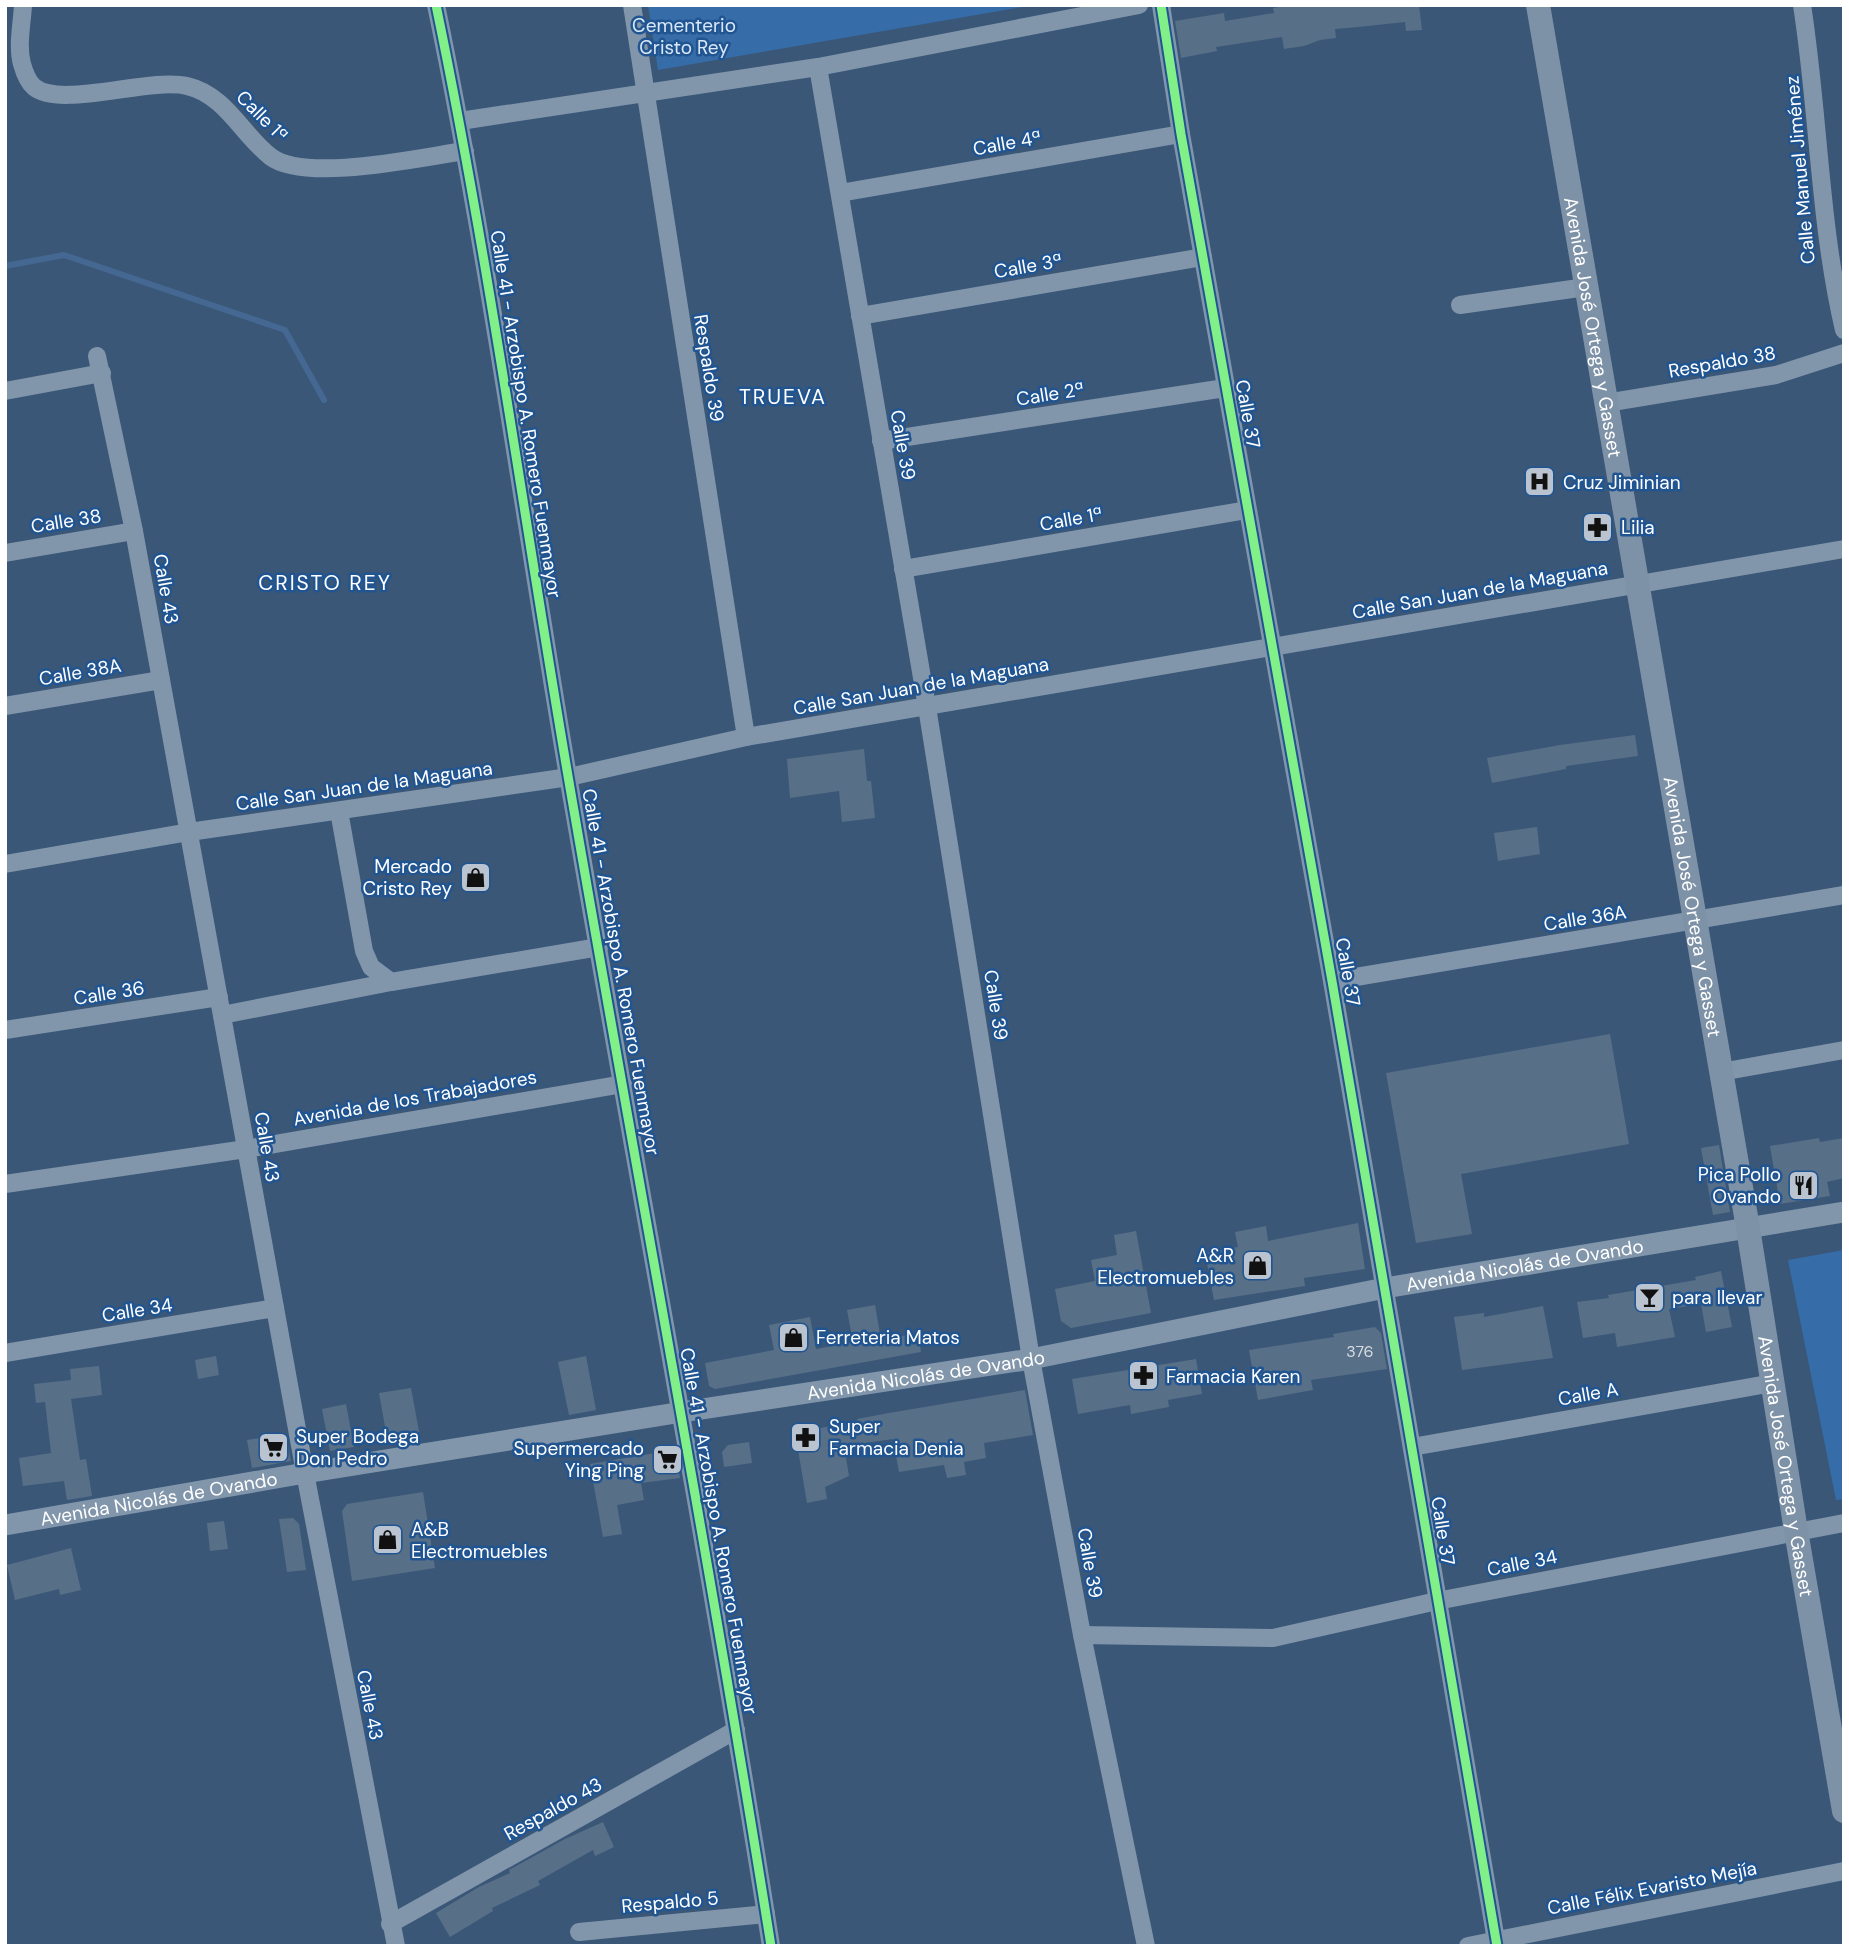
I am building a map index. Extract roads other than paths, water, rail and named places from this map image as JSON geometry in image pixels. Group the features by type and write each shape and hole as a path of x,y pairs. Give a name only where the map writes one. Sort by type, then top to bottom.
{"main road":[{"name":"Avenida José Ortega y Gasset","path":"1538,5 1748,1228 1844,1811"}],"street":[{"name":"Calle 1ª","path":"23,5 21,61 34,87 48,94 68,96 168,84 187,86 204,92 222,105 270,156 283,164 301,168 355,166 466,151"},
{"name":"Calle 41 - Arzobispo A. Romero Fuenmayor","path":"436,5 466,151 569,778 682,1412 771,1946"},
{"name":"Respaldo 39","path":"632,5 747,737"},
{"path":"460,121 818,67 1139,5"},
{"name":"Calle 37","path":"1161,5 1181,134 1332,981 1496,1942"},
{"name":"Calle Manuel Jiménez","path":"1802,5 1811,64 1824,219 1832,280 1844,330"},
{"name":"Calle 39","path":"818,67 927,707 1031,1359 1082,1635 1146,1946"},
{"name":"Calle 4ª","path":"840,193 1181,134"},
{"name":"Calle 3ª","path":"860,316 1203,257"},
{"path":"1460,305 1586,287"},
{"name":"Respaldo 38","path":"1606,403 1776,375 1844,353"},
{"name":"Calle 43","path":"5,390 99,365 134,531 304,1473 396,1946"},
{"name":"Calle 2ª","path":"881,441 1225,388"},
{"name":"Calle 1ª","path":"903,569 1247,510"},
{"name":"Calle 38","path":"5,553 134,531"},
{"name":"Calle San Juan de la Maguana","path":"5,864 189,832 569,778 747,737 1844,549"},
{"name":"Calle 38A","path":"5,706 161,680"},
{"path":"339,811 364,951 371,967 391,982"},
{"name":"Calle 36A","path":"1332,981 1844,895"},
{"name":"Calle 36","path":"5,1030 220,1006 391,982 599,947"},
{"path":"1721,1072 1844,1050"},
{"name":"Avenida de los Trabajadores","path":"5,1184 246,1149 623,1084"},
{"name":"Avenida Nicolás de Ovando","path":"5,1525 304,1473 1031,1359 1385,1288 1844,1212"},
{"name":"Calle 34","path":"5,1353 275,1308"},
{"name":"Calle A","path":"1412,1447 1773,1383"},
{"name":"Calle 34","path":"1082,1635 1273,1638 1437,1601 1844,1523"},
{"name":"Respaldo 43","path":"390,1924 736,1730"},
{"name":"Calle Félix Evaristo Mejía","path":"1468,1946 1844,1871"},
{"name":"Respaldo 5","path":"579,1932 766,1914"}],"waterway":[{"path":"5,266 64,255 285,330 324,400"}],"place":[{"name":"Cruz Jiminian","path":"1540,482"},
{"name":"Lilia","path":"1598,527"},
{"name":"Mercado Cristo Rey","path":"475,877"},
{"name":"Pica Pollo Ovando","path":"1804,1185"},
{"name":"A&R Electromuebles","path":"1257,1266"},
{"name":"para llevar","path":"1649,1297"},
{"name":"Ferreteria Matos","path":"793,1337"},
{"name":"Farmacia Karen","path":"1143,1376"},
{"name":"Super Farmacia Denia","path":"806,1437"},
{"name":"Super Bodega Don Pedro","path":"273,1447"},
{"name":"Supermercado Ying Ping","path":"667,1459"},
{"name":"A&B Electromuebles","path":"388,1540"}],"district":[{"name":"TRUEVA","path":"783,397"},
{"name":"CRISTO REY","path":"325,583"}],"park label":[{"name":"Cementerio Cristo Rey","path":"684,36"}]}
